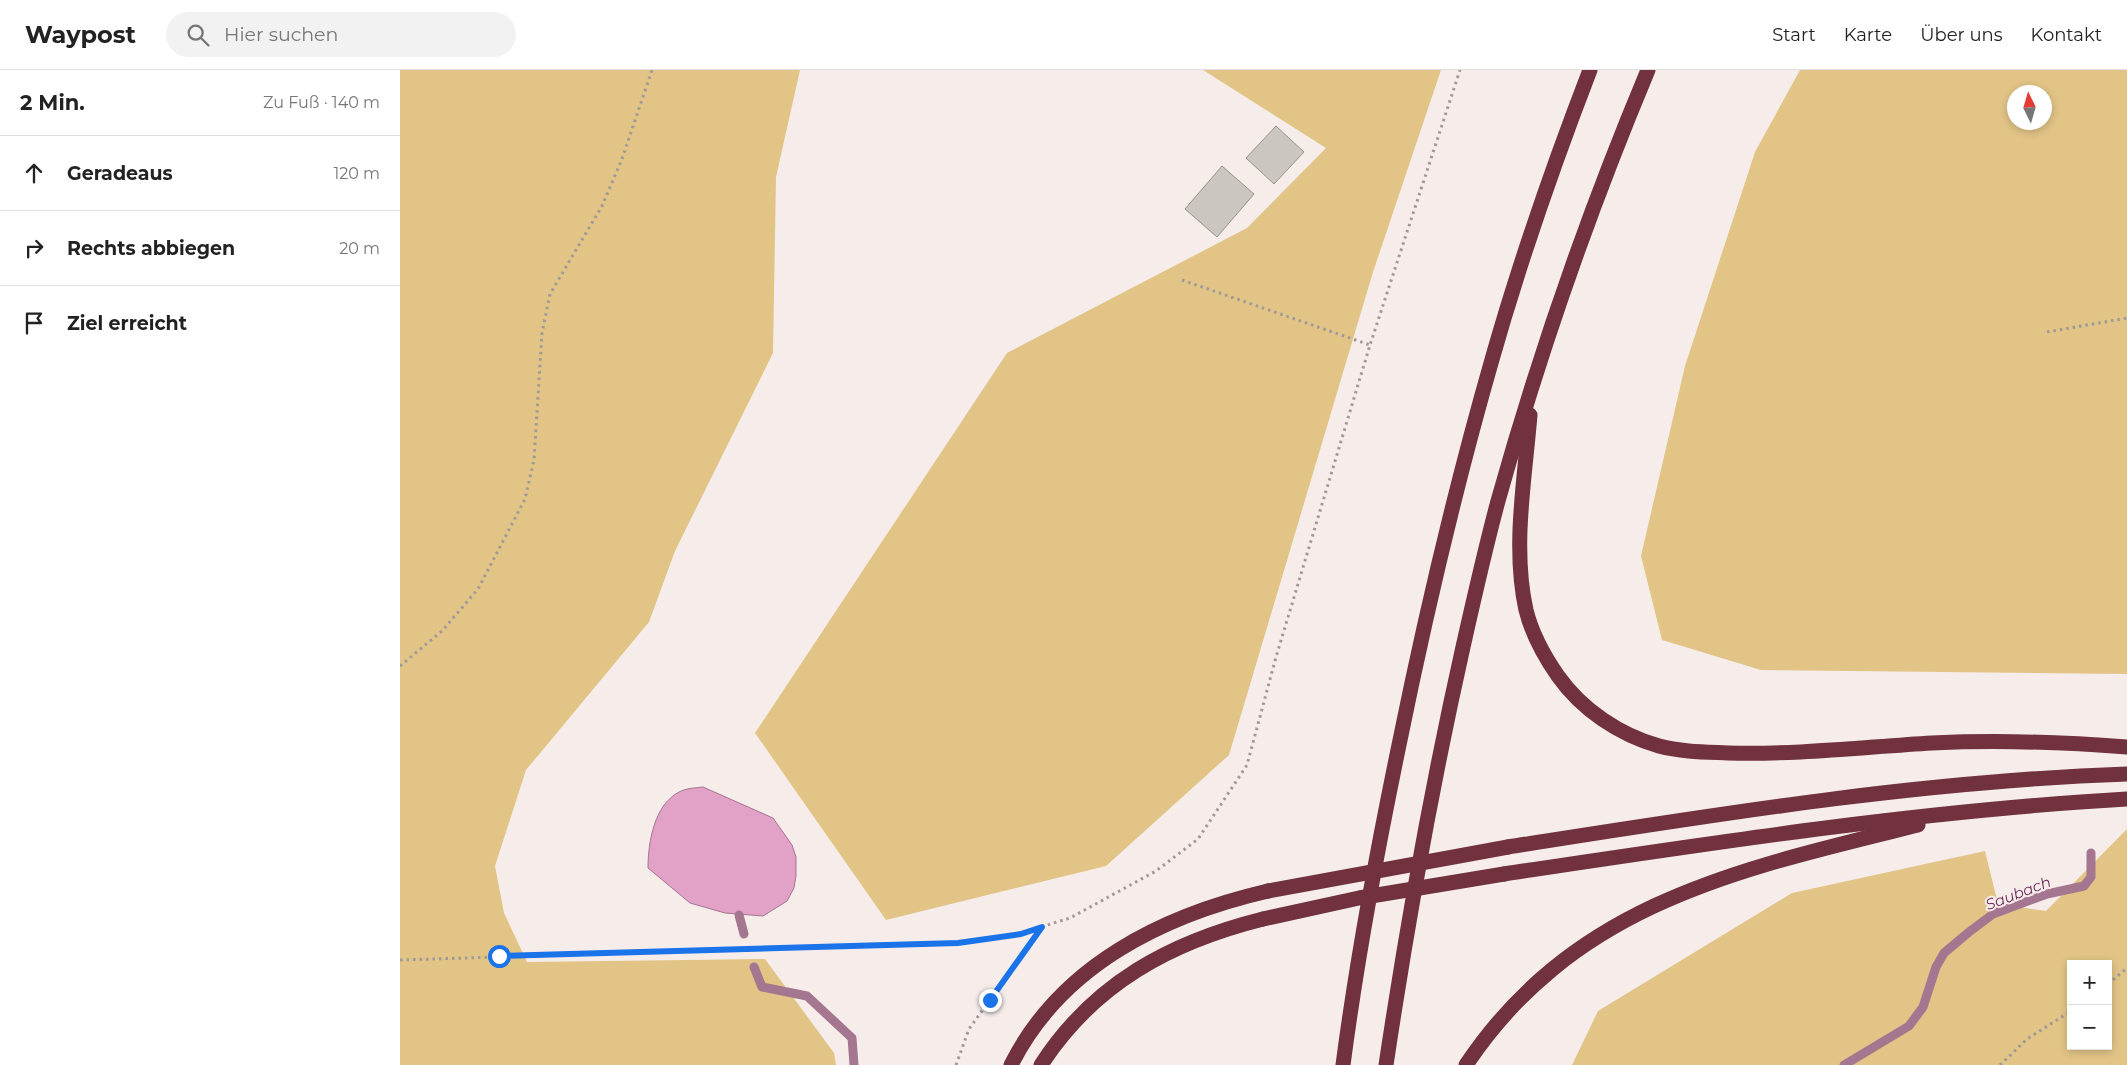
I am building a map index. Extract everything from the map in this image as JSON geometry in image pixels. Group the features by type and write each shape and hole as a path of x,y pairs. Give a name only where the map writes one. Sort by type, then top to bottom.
{"highway":[{"path":"1343,1065 1348,1021 1388,800 1424,625 1456,493 1491,363 1522,263 1566,133 1590,70"},
{"path":"1386,1065 1409,916 1453,691 1498,502 1562,290 1608,165 1648,70"},
{"path":"1533,382 1521,524 1521,569 1526,610 1540,648 1564,684 1594,714 1618,729 1660,746 1706,752 1754,754 1934,743 2043,741 2127,747"},
{"path":"1011,1065 1038,1021 1071,985 1102,960 1141,936 1187,914 1235,898 1268,890 1508,847 1710,816 1951,786 2127,774"},
{"path":"1041,1065 1052,1048 1083,1012 1102,994 1134,971 1154,959 1201,938 1263,919 1358,898 1504,874 1801,830 1975,810 2127,799"},
{"path":"1466,1065 1477,1048 1501,1020 1549,971 1593,939 1646,909 1710,881 1749,868 1975,810"},
{"path":"1336,1065 1348,1021"}],"path":[{"path":"400,666 442,631 478,589 525,499 534,460 542,333 550,294 602,206 622,159 652,70"},
{"path":"400,960 958,943 1021,934 1070,918 1156,871 1198,839 1247,765 1276,657 1370,345 1460,70"},
{"path":"1182,280 1370,345"},
{"path":"2047,332 2127,318"},
{"path":"956,1065 969,1029 1042,927"},
{"path":"2112,981 2127,968"},
{"path":"2000,1065 2027,1039 2067,1014"}],"shaded area":[{"path":"400,70 800,70 776,177 773,353 675,551 649,622 526,770 495,866 504,913 527,962 765,959 834,1053 836,1065 400,1065"},
{"path":"1203,70 1441,70 1373,272 1229,755 1106,866 886,920 755,733 1007,353 1247,228 1326,148"},
{"path":"1800,70 2127,70 2127,674 1761,670 1662,640 1641,556 1685,366 1755,152"},
{"path":"703,787 773,818 792,845 796,857 794,888 787,901 763,916 725,913 690,903 648,868 651,836 658,815 664,806 670,798 679,792"},
{"path":"2127,829 2127,1065 1572,1065 1598,1011 1792,893 1985,851 1998,904 2046,911"}],"building":[{"path":"1276,126 1304,152 1274,184 1246,158"},
{"path":"1222,166 1254,194 1217,237 1185,209"}],"waterway":[{"name":"Saubach","path":"1844,1065 1909,1026 1923,1007 1936,967 1944,953 1993,914 2047,894 2084,886 2091,877 2091,853"},
{"path":"739,915 744,934"},
{"path":"754,967 762,987 807,996 852,1038 854,1065"}],"route":[{"path":"499,956 958,943 1021,934 1042,927 990,1000"}]}
